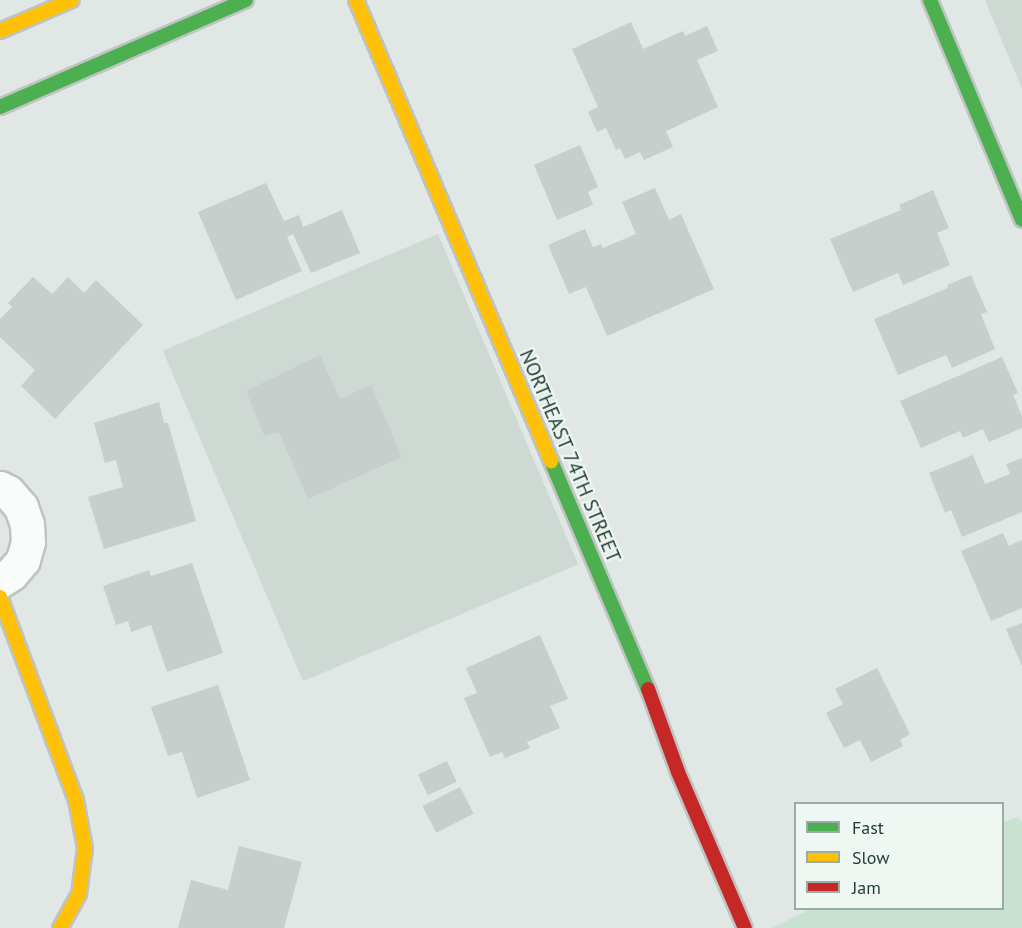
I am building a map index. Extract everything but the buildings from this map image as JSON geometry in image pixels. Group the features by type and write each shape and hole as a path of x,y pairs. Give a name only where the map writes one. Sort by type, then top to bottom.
{"street":[{"path":"0,31 36,7 72,0"},
{"path":"0,107 246,0"},
{"name":"NORTHEAST 74TH STREET","path":"356,0 656,709 678,772 745,928"},
{"path":"930,0 1022,220"},
{"path":"0,488 8,492 21,507 27,524 28,542 23,560 11,574 0,582"},
{"path":"0,597 76,800 85,848 79,894 60,928"}],"shaded area":[{"path":"985,0 1022,0 1022,89"},
{"path":"438,234 578,564 303,681 163,351"}],"green space":[{"path":"1018,817 1022,822 1022,928 772,928 809,910 1004,910 1004,822"}],"traffic: fast":[{"path":"0,107 246,0"},
{"path":"930,0 1022,220"},
{"path":"551,461 648,689"}],"traffic: slow":[{"path":"0,31 72,0"},
{"path":"356,0 551,461"},
{"path":"0,597 76,800 85,848 79,894 60,928"}],"traffic: jam":[{"path":"648,689 678,772 745,928"}]}
